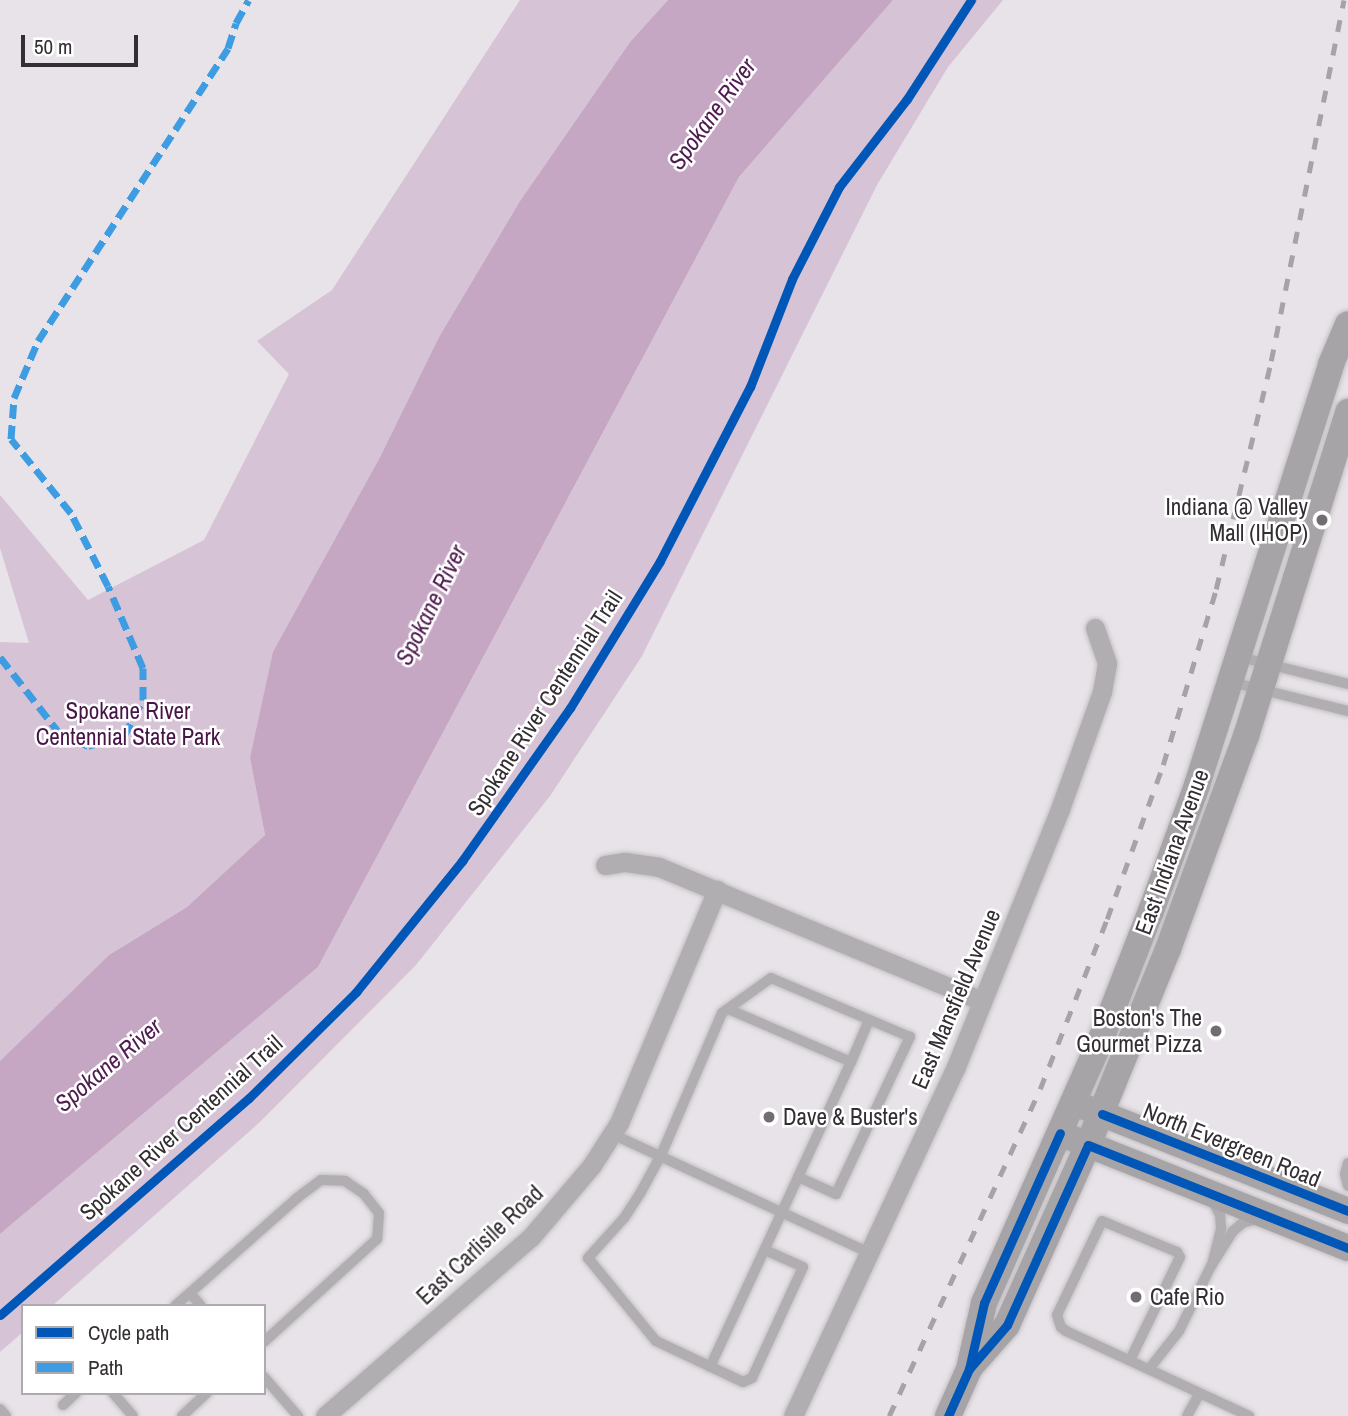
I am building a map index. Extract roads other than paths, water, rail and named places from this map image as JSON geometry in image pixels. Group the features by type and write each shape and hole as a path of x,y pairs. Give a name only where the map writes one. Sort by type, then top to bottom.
{"main road":[{"name":"East Indiana Avenue","path":"949,1416 969,1369 985,1303 1060,1133 1151,911 1231,682 1315,412 1348,324"},
{"name":"East Indiana Avenue","path":"969,1369 1007,1325 1102,1114 1168,949 1261,691 1348,412"},
{"name":"North Evergreen Road","path":"1073,1102 1348,1211"},
{"path":"1060,1133 1348,1248"}],"street":[{"name":"East Mansfield Avenue","path":"793,1416 955,1069 1060,809 1102,692 1107,663 1096,628"},
{"path":"605,865 625,862 659,867 982,1001"},
{"name":"East Carlisile Road","path":"324,1416 531,1237 563,1203 612,1134 717,890"}],"lane":[{"path":"1239,657 1348,684"},
{"path":"1231,682 1348,711"},
{"path":"765,1250 803,1268 752,1378 743,1382 656,1340 588,1258 624,1218 661,1155 722,1013 771,978 910,1037 835,1194 798,1177"},
{"path":"728,1009 850,1062"},
{"path":"710,1367 869,1020"},
{"path":"612,1134 869,1253"},
{"path":"1348,1163 1345,1174 1348,1186"},
{"path":"177,1304 321,1180 345,1181 364,1194 379,1213 377,1239 266,1340"},
{"path":"1208,1193 1220,1216 1220,1235 1212,1266"},
{"path":"1149,1369 1180,1331 1212,1266 1238,1226 1269,1217"},
{"path":"1130,1360 1180,1256 1177,1252 1102,1221 1057,1315 1058,1323 1066,1331 1249,1416"},
{"path":"190,1293 199,1304"},
{"path":"266,1379 298,1416"},
{"path":"1188,1416 1200,1393"},
{"path":"63,1405 74,1395"},
{"path":"115,1395 133,1416"},
{"path":"182,1416 205,1395"},
{"path":"0,1409 6,1416"}],"water":[{"name":"Spokane River","path":"668,0 893,0 739,177 318,967 0,1234 0,1061 109,955 187,907 265,835 250,758 273,652 378,461 439,337 520,201 630,42"}],"railway":[{"path":"889,1416 1040,1089 1107,919 1163,765 1216,589 1271,361 1344,0"}],"place":[{"name":"Indiana @ Valley Mall (IHOP)","path":"1322,520"},
{"name":"Boston's The Gourmet Pizza","path":"1216,1031"},
{"name":"Dave & Buster's","path":"769,1117"},
{"name":"Cafe Rio","path":"1136,1297"}],"park label":[{"name":"Spokane River Centennial State Park","path":"128,724"}]}
